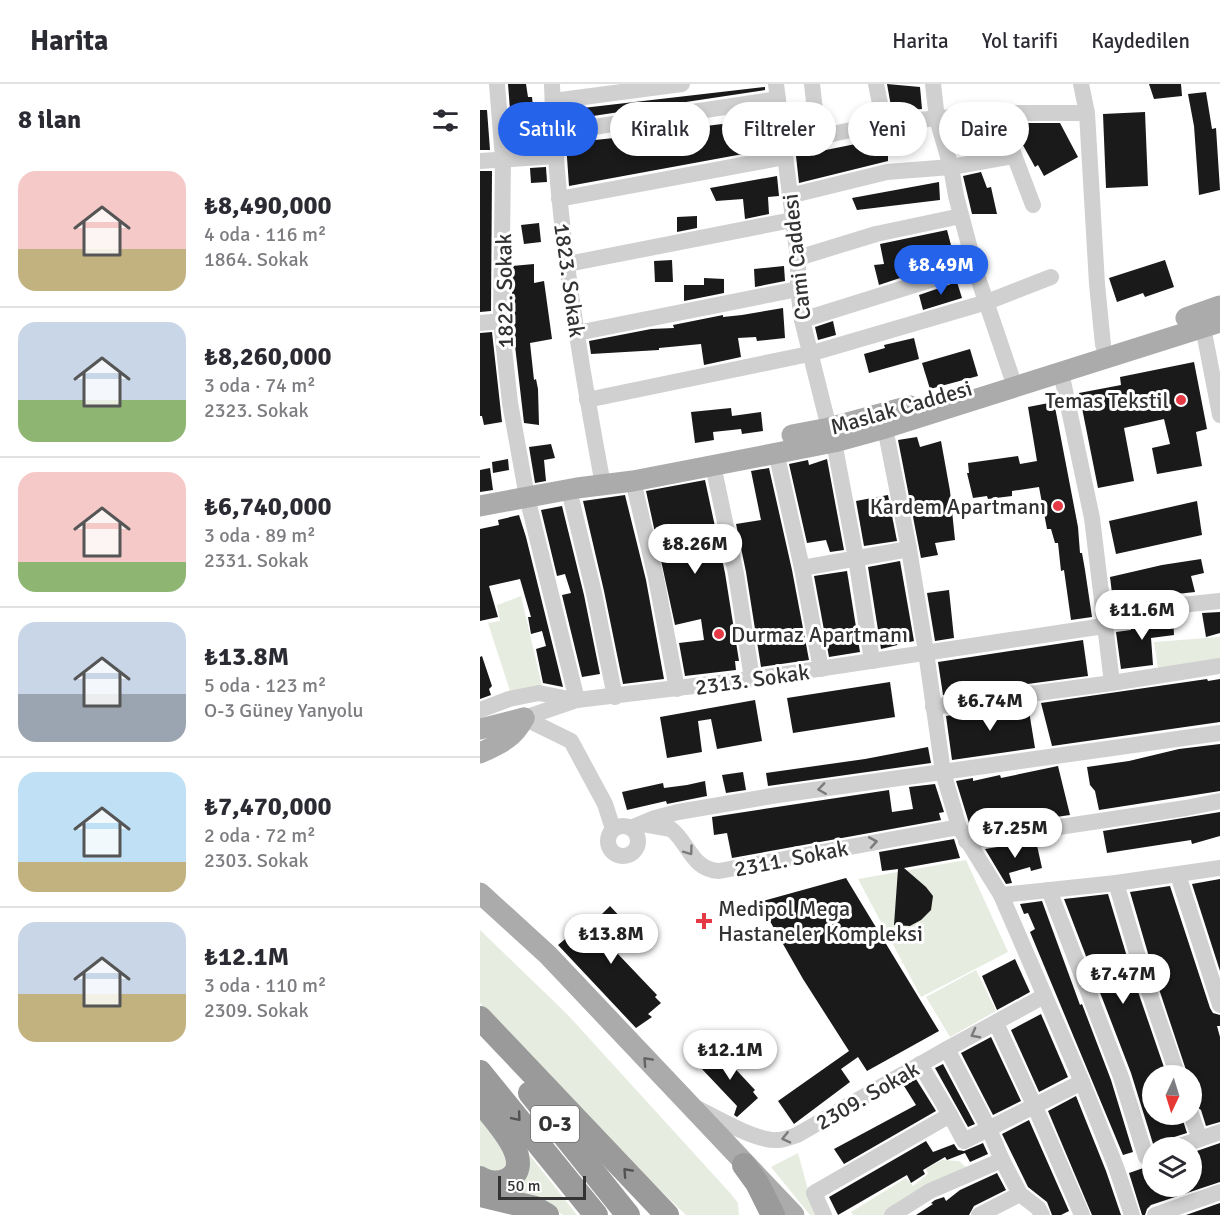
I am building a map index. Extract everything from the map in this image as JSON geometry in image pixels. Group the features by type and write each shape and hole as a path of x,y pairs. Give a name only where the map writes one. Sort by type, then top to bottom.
{"highway":[{"path":"480,1018 667,1215"},
{"name":"O-3","path":"480,1035 513,1072 628,1215"},
{"name":"O-3","path":"480,1072 596,1215"},
{"path":"480,1101 511,1140 517,1151 518,1162 514,1173 508,1180 496,1182 480,1178"},
{"path":"744,1165 758,1183 773,1215"},
{"path":"480,1195 535,1208 547,1215"}],"main road":[{"name":"Maslak Caddesi","path":"480,506 633,481 776,452 1220,306"},
{"name":"Maslak Caddesi","path":"573,489 601,474 831,435 885,429 1211,325"},
{"path":"480,729 524,718"},
{"path":"480,753 508,740 518,730 524,718"},
{"path":"480,883 506,918"},
{"path":"480,893 548,956 744,1165 794,1215"}],"street":[{"name":"1822. Sokak","path":"497,84 503,159 501,321 510,403 527,497 577,700"},
{"path":"552,92 682,84"},
{"path":"812,84 814,102"},
{"path":"876,84 880,102"},
{"path":"933,84 937,119 951,167 961,216 1011,375"},
{"path":"1081,84 1087,112 1097,284 1103,345"},
{"path":"598,125 777,91"},
{"path":"1029,113 1087,112"},
{"path":"927,120 937,119"},
{"path":"480,161 556,156"},
{"name":"1823. Sokak","path":"556,156 567,264 587,400 601,474"},
{"path":"559,199 756,156"},
{"name":"Cami Caddesi","path":"785,156 798,258 798,289 802,320 831,435 856,558 872,661"},
{"path":"789,196 887,172 951,167 1013,156 1033,205"},
{"path":"798,258 876,234 961,216"},
{"path":"567,264 792,220"},
{"path":"802,320 975,266"},
{"path":"587,400 809,354 987,302 1051,277"},
{"path":"577,333 798,289"},
{"path":"480,323 501,321"},
{"path":"1211,325 1220,415"},
{"path":"1061,372 1092,518 1112,683"},
{"path":"885,429 909,549 943,772 963,834 1001,895 1082,1082 1116,1167 1131,1215"},
{"path":"776,452 802,568 821,669"},
{"path":"713,465 736,574 752,679"},
{"path":"633,481 656,578 677,689"},
{"path":"573,489 615,697"},
{"path":"802,568 909,549"},
{"name":"2313. Sokak","path":"524,718 577,700 615,697 821,669 1220,601"},
{"path":"933,707 1220,666"},
{"name":"2313. Sokak","path":"480,710 509,699 539,693 577,700"},
{"path":"524,718 570,741 605,804 613,829"},
{"path":"636,826 678,812 778,795 1220,733"},
{"name":"2311. Sokak","path":"671,829 700,866 711,871 719,871 963,834 1186,808 1220,801"},
{"path":"636,826 637,846 630,853 621,856 612,851 608,842 613,829 619,826 636,826 671,829 678,812"},
{"path":"1001,895 1116,883 1220,868"},
{"path":"1178,875 1220,1005"},
{"path":"1116,883 1144,977 1174,1065"},
{"path":"1050,890 1142,1137"},
{"name":"2309. Sokak","path":"683,1100 729,1125 777,1141 797,1135 946,1049 1044,996"},
{"path":"996,1023 1082,1215"},
{"path":"946,1049 989,1129 1020,1194 1038,1208 1042,1215"},
{"path":"920,1064 964,1142 1082,1082"},
{"path":"824,1215 814,1193 950,1115"},
{"path":"1202,1138 1220,1132"},
{"path":"1116,1167 1142,1158"},
{"path":"892,1215 930,1191 1002,1160"},
{"path":"1155,1215 1220,1192"},
{"path":"979,1215 1020,1194"}],"shaded area":[{"path":"521,596 542,686 510,691 488,623 500,621 497,605"},
{"path":"1220,637 1220,659 1158,668 1154,642"},
{"path":"966,860 1008,952 921,997 858,879"},
{"path":"480,930 567,1014 731,1194 738,1203 739,1215 686,1215 639,1170 480,1003"},
{"path":"976,970 996,1011 950,1037 926,997"},
{"path":"480,1111 505,1145 507,1163 500,1171 480,1170"},
{"path":"524,1148 577,1215 563,1215 547,1205 499,1194"},
{"path":"798,1153 811,1201 819,1215 810,1215 771,1167"},
{"path":"942,1160 959,1161 968,1169 883,1215 853,1215 851,1212 906,1178 913,1186 928,1174 926,1169"}],"building":[{"path":"508,84 526,84 528,97 532,97 533,102 509,102"},
{"path":"887,84 920,87 921,102 890,102"},
{"path":"1149,84 1181,84 1182,96 1154,99"},
{"path":"765,87 765,90 686,102 635,102"},
{"path":"1206,92 1212,129 1216,128 1220,190 1199,195 1194,126 1188,94"},
{"path":"610,105 610,113 598,115 598,106"},
{"path":"480,110 487,110 490,150 480,150"},
{"path":"1145,112 1148,186 1106,188 1103,114"},
{"path":"1029,123 1060,123 1078,157 1044,176 1038,165 1035,167 1029,156"},
{"path":"722,124 722,156 732,156 569,186 567,156 598,156 598,140 610,138 610,156 710,156 710,126"},
{"path":"848,146 848,156 888,156 888,161 799,183 796,156 836,156 836,148"},
{"path":"546,167 547,182 531,183 530,168"},
{"path":"480,171 492,171 491,311 480,312"},
{"path":"981,172 987,188 991,187 997,214 972,214 963,176"},
{"path":"777,176 779,196 768,197 769,214 745,219 743,199 716,201 710,188"},
{"path":"939,182 940,200 857,210 852,198"},
{"path":"697,216 697,228 677,232 677,217"},
{"path":"539,223 541,242 524,244 521,225"},
{"path":"947,230 951,245 903,252 906,276 879,285 874,265 884,264 880,244"},
{"path":"672,260 673,282 655,282 654,261"},
{"path":"1165,260 1174,287 1145,297 1143,293 1117,302 1109,278"},
{"path":"534,264 534,283 544,281 552,339 530,343 534,380 536,379 538,389 539,425 524,423 512,320 512,266"},
{"path":"784,266 785,281 755,287 754,269"},
{"path":"704,278 724,279 724,293 684,301 684,285 704,285"},
{"path":"957,282 962,298 923,310 919,295"},
{"path":"783,308 785,338 757,341 756,337 738,338 741,357 704,365 701,344 659,348 659,350 591,354 589,341 651,329 674,328 673,325 723,315 723,317 742,315"},
{"path":"833,321 836,335 818,340 815,327"},
{"path":"492,332 502,422 484,425 482,416 480,416 480,333"},
{"path":"914,338 919,359 869,373 864,354 885,348 884,345"},
{"path":"970,349 978,376 930,389 922,363"},
{"path":"1194,362 1207,429 1196,432 1202,466 1157,474 1152,448 1170,444 1164,419 1124,428 1134,481 1098,488 1079,393 1121,385 1120,377"},
{"path":"1054,402 1078,527 1080,553 1082,553 1092,617 1071,620 1058,543 1055,543 1051,529 1047,529 1039,487 1012,491 1012,496 973,498 967,473 969,473 968,463 1018,456 1020,464 1037,461 1028,407"},
{"path":"731,408 732,416 761,412 763,431 742,434 741,429 713,432 714,440 695,443 691,412"},
{"path":"917,437 920,447 941,441 950,491 955,540 935,543 938,555 921,558 898,440"},
{"path":"551,444 555,458 544,460 546,481 535,483 529,447"},
{"path":"508,459 509,470 493,473 492,462"},
{"path":"827,459 844,550 830,552 826,540 807,543 789,464 808,460 809,465"},
{"path":"490,468 493,490 480,492 480,470"},
{"path":"769,468 809,660 761,667 736,524 761,520 751,471"},
{"path":"705,480 725,573 739,661 735,661 736,670 685,676 679,643 704,640 701,619 675,625 646,491"},
{"path":"625,495 646,580 664,679 623,684 583,501"},
{"path":"888,495 897,541 864,546 856,501"},
{"path":"1197,501 1202,535 1116,554 1109,521"},
{"path":"562,506 584,595 600,674 582,677 562,595 571,593 565,574 557,576 541,510"},
{"path":"519,515 563,687 543,683 536,649 546,646 542,631 531,634 528,617 531,617 520,579 489,586 498,617 480,621 480,529 499,525 498,520"},
{"path":"1201,559 1204,573 1191,576 1195,592 1113,601 1110,577"},
{"path":"900,561 914,641 881,649 868,567"},
{"path":"847,571 860,652 829,657 814,576"},
{"path":"949,590 954,638 935,641 927,593"},
{"path":"1220,612 1220,633 1206,637 1202,613"},
{"path":"1173,616 1174,635 1151,638 1153,665 1121,669 1116,632 1131,630 1130,621"},
{"path":"1083,640 1088,676 943,695 938,662"},
{"path":"482,656 492,686 489,689 491,695 480,699 480,657"},
{"path":"1207,679 1208,681 1220,679 1220,722 1052,746 1041,703"},
{"path":"890,682 895,717 793,733 787,698"},
{"path":"755,700 762,741 717,749 711,719 698,721 702,752 667,758 660,717"},
{"path":"1028,705 1035,748 952,760 946,716"},
{"path":"1220,744 1220,791 1099,810 1095,791 1090,785 1087,767 1129,761 1179,749"},
{"path":"928,747 931,763 768,786 766,773 865,759"},
{"path":"1058,766 1070,815 973,829 956,781 973,778 973,781 1000,775 1001,778"},
{"path":"743,772 746,790 726,793 722,775"},
{"path":"705,781 707,796 667,804 666,801 627,810 622,792 663,783 664,788"},
{"path":"935,784 944,812 939,813 941,820 732,858 727,833 714,835 712,817 889,790 892,812 913,809 909,787"},
{"path":"1220,812 1220,836 1192,844 1191,840 1107,853 1103,831"},
{"path":"954,839 960,858 904,868 933,896 931,910 921,920 910,926 894,925 898,869 882,871 879,852"},
{"path":"1036,841 1042,868 1031,871 1030,867 1009,873 1012,883 1006,884 985,849"},
{"path":"846,878 939,1031 867,1071 858,1057 841,1069 850,1082 794,1124 778,1101 849,1051 803,979 759,902"},
{"path":"1220,879 1220,971 1192,884"},
{"path":"1170,886 1210,1008 1213,1013 1220,1015 1220,1026 1217,1026 1220,1037 1220,1122 1206,1126 1202,1113 1202,1065 1184,1065 1130,892"},
{"path":"1108,894 1163,1065 1142,1065 1142,1108 1131,1073 1064,899"},
{"path":"1042,901 1080,1005 1082,1004 1111,1080 1133,1152 1123,1155 1030,932 1035,929 1028,913 1024,914 1020,904"},
{"path":"610,906 637,935 617,953 657,995 655,997 661,1003 648,1014 652,1017 636,1028 558,945 588,920 591,925"},
{"path":"1015,959 1030,992 997,1010 982,976"},
{"path":"1041,1014 1068,1077 1039,1092 1011,1030"},
{"path":"991,1037 1021,1101 993,1115 961,1053"},
{"path":"715,1047 755,1090 753,1092 758,1098 737,1117 734,1115 737,1106 701,1068 709,1060 705,1056"},
{"path":"943,1064 975,1124 968,1127 935,1068"},
{"path":"916,1079 936,1111 844,1164 834,1149 916,1105 904,1086"},
{"path":"1076,1096 1121,1215 1092,1215 1048,1111"},
{"path":"1029,1120 1069,1211 1061,1215 1052,1215 1047,1202 1028,1187 1002,1134"},
{"path":"1147,1125 1184,1125 1187,1133 1174,1137 1151,1137"},
{"path":"926,1141 933,1152 954,1144 958,1150 964,1151 983,1143 988,1154 970,1162 965,1153 947,1160 945,1157 923,1170 925,1174 911,1183 907,1175 838,1215 829,1197"},
{"path":"1220,1143 1220,1182 1202,1188 1202,1149"},
{"path":"1142,1168 1142,1197 1175,1197 1151,1205 1145,1215 1142,1215 1129,1173"},
{"path":"997,1173 1006,1190 974,1206 969,1215 916,1215 933,1204 931,1203 935,1200 944,1197 946,1201 960,1190"},
{"path":"1220,1203 1220,1215 1186,1215"}],"place":[{"name":"Temas Tekstil","path":"1181,400"},
{"name":"Kardem Apartmanı","path":"1058,506"},
{"name":"Durmaz Apartmanı","path":"719,634"},
{"name":"Medipol Mega Hastaneler Kompleksi","path":"704,921"}]}
